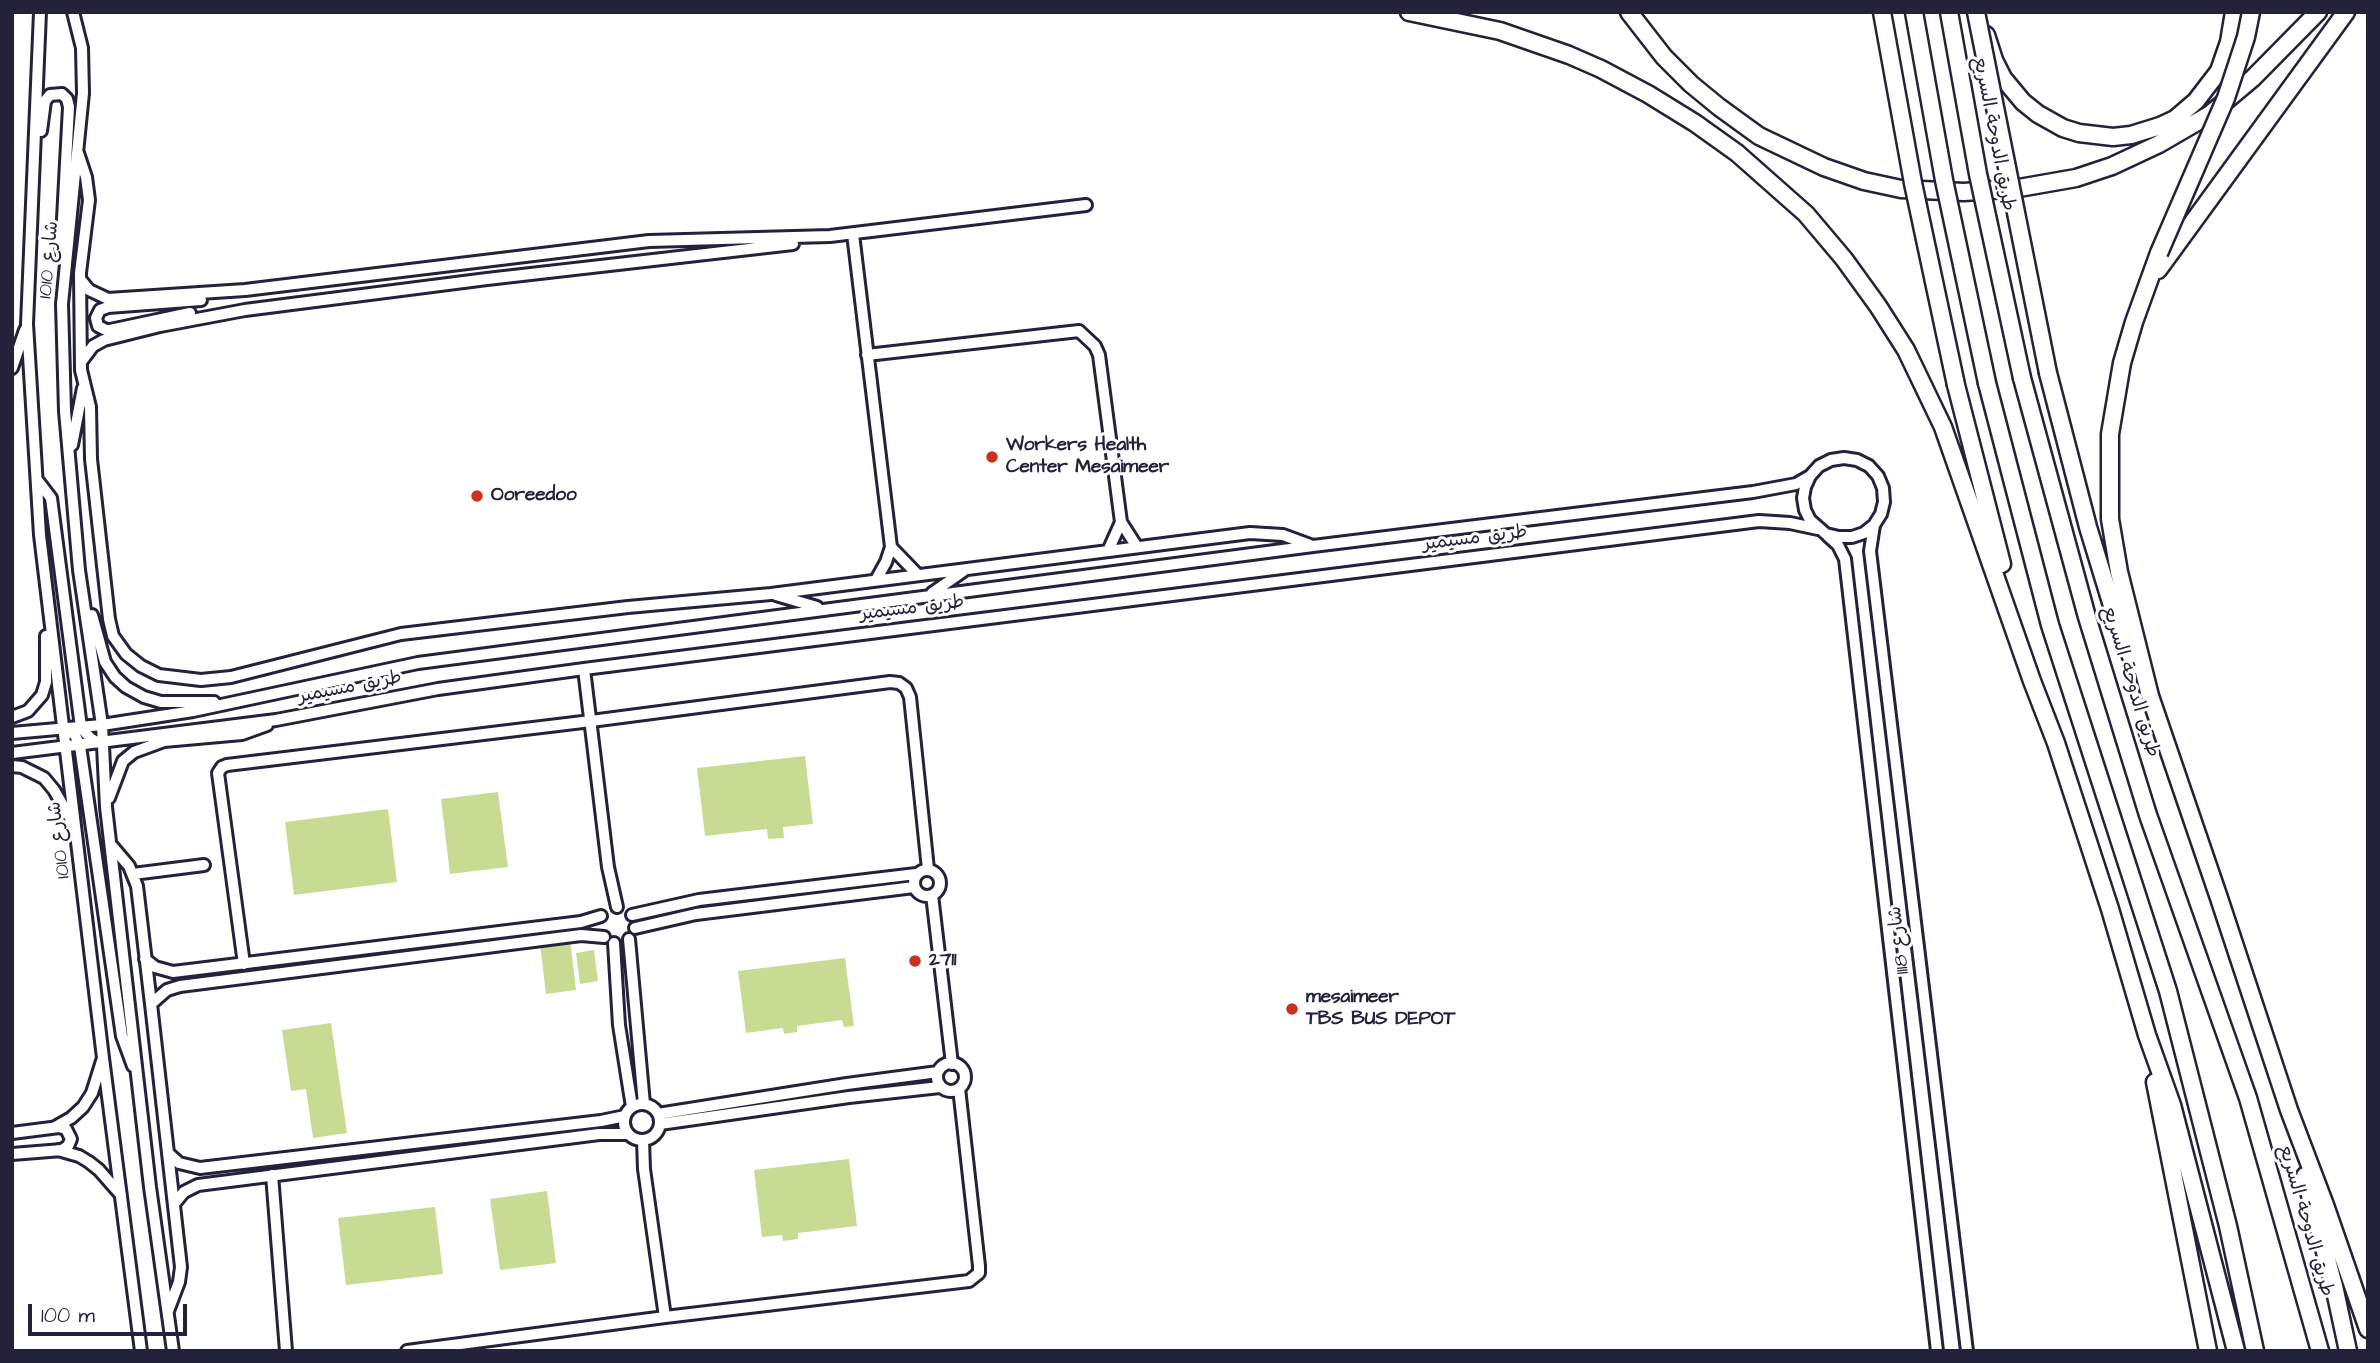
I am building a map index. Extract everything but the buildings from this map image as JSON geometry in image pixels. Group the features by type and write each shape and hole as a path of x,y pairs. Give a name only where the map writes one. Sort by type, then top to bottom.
{"highway":[{"path":"1409,12 1474,25 1535,43 1601,69 1648,94 1737,153 1806,214 1844,259 1906,350 1943,427 2060,756 2110,909 2147,1035 2172,1105 2236,1351"},
{"path":"1629,12 1664,57 1691,84 1759,136 1824,167 1864,181 1901,189 1964,192 2020,188 2076,178 2112,166 2159,144 2209,115 2253,78 2318,12"},
{"path":"1882,12 1913,183 1956,385 2032,681"},
{"path":"1914,12 1944,180 1987,383 2050,625 2168,992 2221,1201 2255,1351"},
{"name":"طريق الدوحة السريع","path":"1949,12 1978,174 2022,378 2087,617 2148,816 2248,1098 2320,1351"},
{"path":"1978,12 1994,60 2023,102 2063,128 2113,137 2131,135 2160,126 2175,119 2196,102 2213,82 2221,64 2229,42 2234,12"},
{"path":"1978,12 2048,373 2088,527 2120,632 2150,696"},
{"path":"2251,12 2246,37 2226,98 2146,286 2122,363 2110,434 2110,519 2119,572 2150,696 2288,1110 2325,1205 2368,1329"},
{"path":"2146,286 2346,12"},
{"path":"2147,1035 2208,1351"},
{"path":"2288,1110 2334,1286 2348,1351"}],"street":[{"name":"شارع 1010","path":"40,12 27,324 40,535 141,1351"},
{"name":"شارع 1010","path":"73,12 82,48 84,71 62,304 65,411 79,569 102,725 106,807 150,1186 173,1351"},
{"path":"30,224 45,104 50,95 58,93 67,100 69,107 61,247 62,304"},
{"path":"78,153 86,177 89,200 80,278 81,362 90,407 91,459 109,619 113,636 126,654 159,675 201,680 231,677 401,635 628,607 771,594 1261,533 1293,538 1313,546"},
{"path":"80,278 95,294 116,299 245,290 649,241 830,236 1086,205"},
{"path":"853,234 891,547 876,580"},
{"path":"81,362 93,346 104,340 245,310 487,279 809,243 830,236"},
{"path":"245,290 219,298 103,308 96,318 98,326 110,330 184,313 245,310"},
{"name":"شارع 1010","path":"12,368 27,324"},
{"path":"867,355 1079,331 1099,355 1121,522 1137,547"},
{"path":"69,458 84,383"},
{"path":"1844,458 1869,466 1878,476 1883,488 1884,502 1874,525 1864,533 1852,537 1839,537 1822,531 1805,510 1803,498 1810,476 1819,466 1844,458"},
{"name":"طريق مسيمير","path":"12,733 102,725 193,711 418,663 929,595 1753,492 1796,484 1810,476"},
{"path":"37,480 51,498 81,727 90,738 102,743"},
{"name":"طريق مسيمير","path":"12,753 276,720 439,689 584,669 1759,521 1790,523 1822,531"},
{"path":"1108,551 1121,522"},
{"name":"شارع 1118","path":"1874,525 1870,551 1967,1351"},
{"name":"شارع 1118","path":"1822,531 1838,545 1847,574 1937,1351"},
{"path":"12,717 28,711 42,695 46,682 40,535"},
{"path":"891,547 917,575"},
{"path":"79,569 105,662 126,687 144,697 161,702 238,701"},
{"path":"929,595 967,569"},
{"path":"771,594 823,609"},
{"path":"584,669 608,867 617,907"},
{"path":"244,964 218,773 222,766 899,683 911,697 928,869"},
{"path":"106,807 123,761 134,752 164,741 242,734 276,720"},
{"path":"64,728 75,735 80,746 122,1036 138,1075"},
{"path":"12,766 22,767 44,778 75,827"},
{"name":"شارع 1010","path":"112,846 124,858 137,886 181,1267 179,1282 168,1311"},
{"path":"133,874 204,865"},
{"path":"632,915 699,900 916,874 928,869 936,873 940,880 939,889 932,895 921,895 914,887 916,874"},
{"path":"635,928 696,914 914,887"},
{"path":"932,895 952,1064"},
{"path":"145,959 161,970 178,971 581,922 601,916 617,907 625,909 632,915 635,928 629,939 644,1104"},
{"path":"601,916 599,928 604,937"},
{"path":"151,1003 167,990 180,986 581,935 604,937 614,943 629,939"},
{"path":"614,943 628,1111 624,1122 628,1134"},
{"path":"178,971 180,986"},
{"path":"55,1127 83,1107 92,1093 103,1058"},
{"path":"407,1351 969,1281 979,1273 979,1266 959,1088 964,1076 960,1068 952,1064 942,1066 937,1080 940,1087"},
{"path":"659,1119 847,1084 938,1072"},
{"path":"659,1119 940,1087 950,1091 959,1088"},
{"path":"169,1153 186,1167 206,1168 601,1121 644,1104 653,1107 659,1119 653,1137 643,1140 628,1134 599,1134 205,1184 191,1188 174,1204"},
{"path":"12,1133 55,1127 66,1129 70,1135 68,1146 58,1150 12,1154"},
{"path":"643,1140 644,1169 665,1317"},
{"path":"58,1150 89,1162 121,1195"},
{"path":"205,1184 200,1176 206,1168"},
{"path":"272,1175 286,1351"}],"green space":[{"path":"805,756 813,824 783,827 784,838 768,839 767,829 705,836 697,768"},
{"path":"498,792 508,867 450,874 441,799"},
{"path":"388,809 397,882 294,895 285,822"},
{"path":"570,940 576,990 546,994 540,944"},
{"path":"594,950 598,981 580,984 576,953"},
{"path":"845,958 854,1026 844,1027 842,1020 797,1026 797,1032 784,1034 783,1028 746,1033 738,971"},
{"path":"331,1023 347,1133 313,1138 306,1089 291,1091 282,1030"},
{"path":"849,1159 857,1226 798,1233 798,1239 783,1241 782,1235 762,1237 754,1170"},
{"path":"547,1191 556,1263 500,1270 490,1199"},
{"path":"435,1207 443,1274 346,1285 338,1218"}],"place":[{"name":"Workers Health Center Mesaimeer","path":"992,457"},
{"name":"Ooreedoo","path":"477,496"},
{"name":"2711","path":"915,961"},
{"name":"mesaimeer TBS BUS DEPOT","path":"1292,1009"}]}
